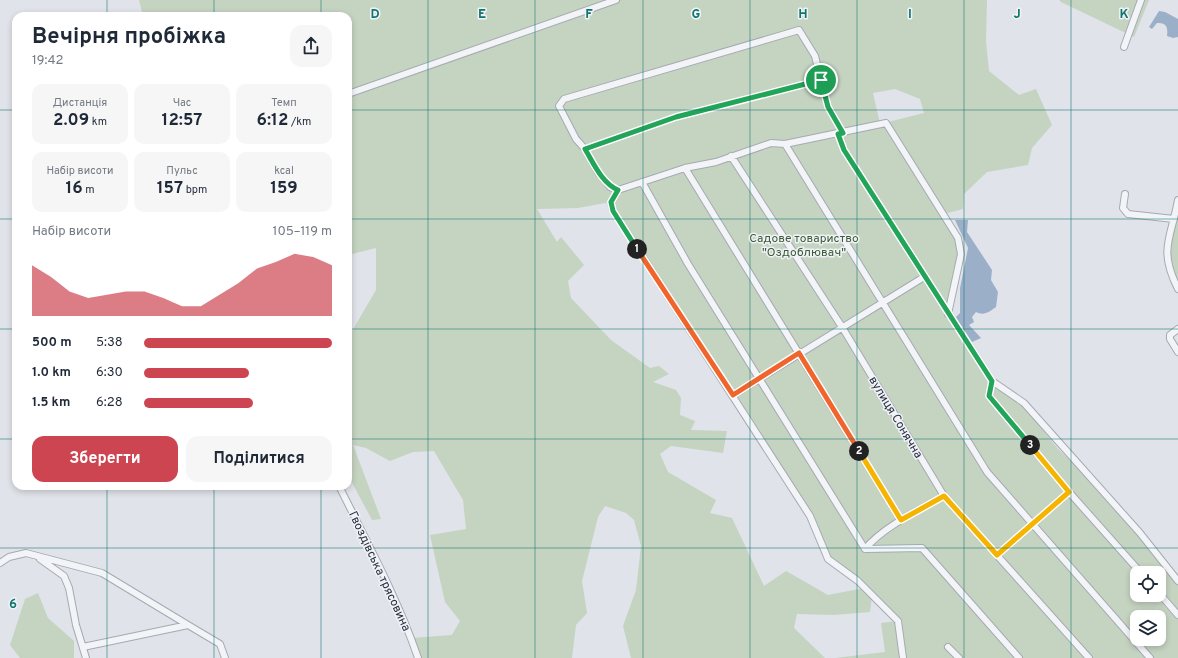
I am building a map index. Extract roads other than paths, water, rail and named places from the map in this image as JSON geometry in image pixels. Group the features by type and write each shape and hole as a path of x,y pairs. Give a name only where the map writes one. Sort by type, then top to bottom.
{"street":[{"path":"352,93 616,0"},
{"path":"1124,47 1141,0"},
{"path":"948,314 961,254 958,238 886,123 841,133 785,144 771,142 716,162 685,168 618,190 610,187 598,172 585,149 576,139 559,106 564,99 799,30 815,56 828,107 841,133 844,150 948,314 992,381 1024,403 1140,533 1178,581"},
{"path":"585,149 676,117 821,80"},
{"path":"785,144 987,472 1150,658"},
{"name":"вулиця Сонячна","path":"731,156 842,327 944,496 1089,658"},
{"path":"685,168 901,520"},
{"path":"642,182 688,264 865,549"},
{"path":"618,190 611,202 613,211 810,516 828,559 858,581 898,621 903,658"},
{"path":"1125,194 1123,208 1128,214 1174,219"},
{"path":"1178,200 1167,257 1170,274 1178,289"},
{"path":"733,395 758,378 924,276"},
{"path":"1178,329 1170,335 1170,339 1178,352"},
{"path":"992,381 989,396 1069,492 1135,566"},
{"name":"Гвоздівська трясовина","path":"341,490 384,579 411,638 418,658"},
{"path":"997,555 1069,492"},
{"path":"865,549 870,543 901,520 944,496"},
{"path":"865,549 922,548 1018,657"},
{"path":"0,563 26,553 102,573 220,644 225,658"},
{"path":"32,555 64,576 69,588 76,626 86,658"},
{"path":"1166,601 1178,615"},
{"path":"83,647 188,625"},
{"path":"948,647 959,658"},
{"path":"1009,658 1018,657"}],"water":[{"path":"1159,11 1165,12 1178,19 1178,37 1173,38 1167,36 1167,28 1163,23 1157,23 1152,29 1149,27"},
{"path":"955,220 968,220 967,232 992,270 991,280 998,292 996,307 989,312 976,312 972,317 974,322 969,325 981,338 972,342 955,318 960,313 960,288 968,248"}],"park label":[{"name":"Садове товариство \"Оздоблювач\"","path":"804,245"}]}
